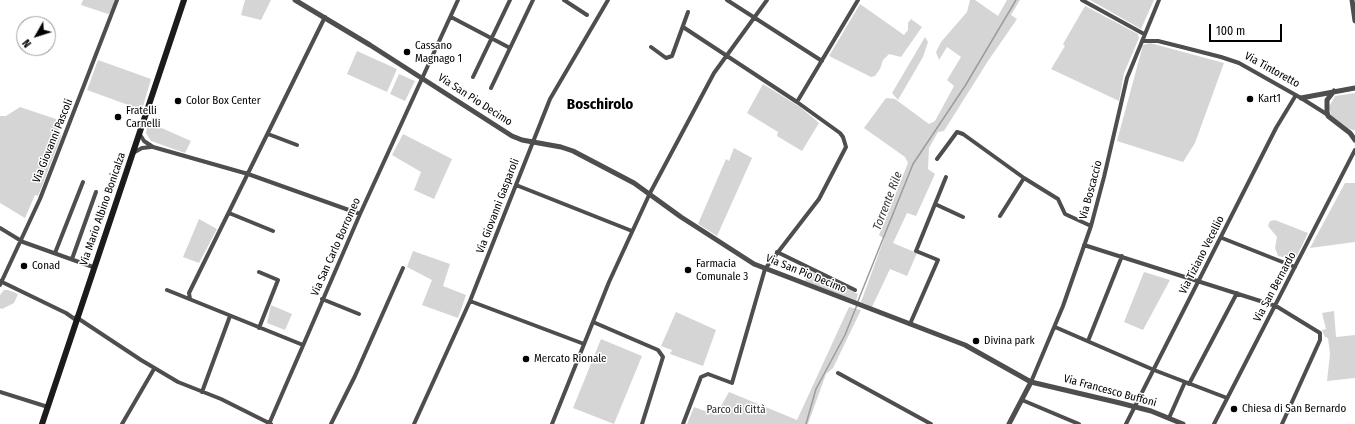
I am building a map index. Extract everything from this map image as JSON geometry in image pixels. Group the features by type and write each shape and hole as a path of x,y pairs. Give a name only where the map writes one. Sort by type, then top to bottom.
{"main road":[{"name":"Via Mario Albino Bonicalza","path":"42,424 76,317 184,0"}],"street":[{"name":"Via Giovanni Pascoli","path":"0,283 40,199 117,0"},
{"name":"Via San Pio Decimo","path":"295,0 423,78 501,130 522,140 573,151 650,192 681,217 754,264 863,308 910,324 970,348 1031,382"},
{"name":"Via San Carlo Borromeo","path":"270,424 322,299 458,0"},
{"path":"472,77 510,0"},
{"path":"491,88 533,0"},
{"path":"564,0 587,15"},
{"name":"Via Giovanni Gasparoli","path":"414,424 470,301 550,99 608,0"},
{"path":"727,0 822,61"},
{"path":"552,424 593,322 650,192 714,73 767,0"},
{"path":"796,102 858,0"},
{"path":"1082,0 1144,34"},
{"name":"Via Boscaccio","path":"1031,382 1055,326 1084,245 1104,177 1127,78 1159,0"},
{"path":"1352,0 1355,21"},
{"path":"651,47 669,58 672,56 688,12"},
{"path":"451,17 510,48"},
{"path":"190,299 189,293 325,18"},
{"path":"683,27 840,133 845,142 844,151 819,199 765,269 732,383 708,374 701,377 683,424"},
{"name":"Via Tintoretto","path":"1142,41 1158,41 1221,56 1250,68 1328,116 1345,128 1355,140"},
{"path":"1301,98 1355,87"},
{"path":"1328,116 1326,108 1327,100 1334,91"},
{"name":"Via Tiziano Vecellio","path":"1126,424 1222,238 1276,128 1296,95"},
{"path":"1345,128 1355,131"},
{"path":"139,132 144,140 153,147"},
{"path":"937,159 957,132 959,132 1058,200 1065,214 1090,226"},
{"path":"268,134 297,145"},
{"path":"132,153 142,148 153,147 248,174 360,214"},
{"name":"Via San Bernardo","path":"1214,424 1353,157 1355,150"},
{"path":"910,324 938,260 916,251 946,177"},
{"path":"1000,216 1024,178"},
{"path":"55,253 83,182"},
{"path":"516,185 632,231"},
{"path":"72,259 96,192"},
{"path":"935,204 963,217"},
{"path":"229,213 273,231"},
{"path":"0,228 21,240 93,267"},
{"path":"1222,238 1295,267"},
{"path":"1084,245 1122,256 1198,282 1238,292 1276,306 1320,333 1320,340 1282,424"},
{"path":"777,252 855,290"},
{"path":"1088,340 1122,256"},
{"path":"331,424 356,376 403,268"},
{"path":"259,272 278,280 259,328"},
{"path":"0,283 76,317 154,369 178,382 270,424"},
{"path":"167,290 303,345"},
{"path":"1189,384 1238,292"},
{"path":"322,299 359,314"},
{"path":"470,301 584,344"},
{"path":"202,392 230,316"},
{"path":"593,322 658,350 663,357 642,424"},
{"path":"1055,326 1154,370 1227,398"},
{"path":"122,424 154,369"},
{"path":"838,373 931,424"},
{"path":"1009,424 1031,382"},
{"name":"Via Francesco Buffoni","path":"1031,382 1135,407 1183,424"},
{"path":"1169,418 1185,382"},
{"path":"0,392 48,407"},
{"path":"1022,400 1079,424"}],"green space":[{"path":"83,0 115,0 111,12 108,14 81,5"},
{"path":"245,0 271,0 261,20 241,15"},
{"path":"970,0 975,0 998,16 1007,0 1020,0 1011,15 1017,19 988,61 944,131 938,132 929,148 928,169 935,174 916,216 907,213 893,243 917,253 907,276 890,269 872,307 861,302 884,239 879,235 908,163 905,157 864,128 886,98 895,99 929,124 935,121 954,86 947,80 961,57 947,47 939,60 936,52 941,42 967,12"},
{"path":"1090,0 1154,0 1141,29"},
{"path":"860,4 904,35 908,30 908,23 911,19 922,27 901,57 889,54 883,60 880,69 875,76 871,77 829,56"},
{"path":"1085,6 1138,34 1139,38 1124,73 1119,101 1051,69 1065,46 1063,44"},
{"path":"925,37 928,42 923,57 898,100 892,93"},
{"path":"1150,43 1224,63 1195,143 1183,162 1117,141 1143,45"},
{"path":"357,51 397,69 387,92 347,74"},
{"path":"98,60 151,79 142,110 87,90"},
{"path":"399,74 415,81 405,101 390,94"},
{"path":"763,84 800,107 819,123 802,151 777,136 778,132 747,113"},
{"path":"1355,93 1355,130 1353,130 1331,115 1329,107 1335,96"},
{"path":"20,107 56,119 61,137 38,196 35,195 25,218 0,203 0,116 6,116"},
{"path":"148,122 191,141 185,153 151,141 146,133"},
{"path":"403,134 452,159 434,199 414,190 421,172 392,155"},
{"path":"734,148 752,158 717,236 698,224 726,159 729,161"},
{"path":"1345,183 1355,183 1355,242 1310,248"},
{"path":"199,219 217,229 199,263 183,257"},
{"path":"1275,220 1308,233 1295,260 1278,256 1275,248 1277,237 1268,226 1270,221"},
{"path":"413,251 450,264 443,286 466,295 458,318 422,305 432,280 407,267"},
{"path":"809,270 858,294 856,301 805,281"},
{"path":"1144,272 1170,280 1143,330 1124,322"},
{"path":"4,290 18,294 14,303 2,309 0,308 0,295"},
{"path":"271,305 292,314 285,330 267,323"},
{"name":"Parco di Città","path":"849,307 861,310 833,368 826,374 808,424 687,424 694,407 716,415 729,392 797,420"},
{"path":"1334,311 1336,337 1355,335 1355,378 1327,381 1330,354 1328,338 1325,337 1322,330 1326,329 1322,313"},
{"path":"676,312 716,330 703,366 670,354 672,350 661,346"},
{"path":"601,339 642,356 614,424 573,408"}],"waterway":[{"name":"Torrente Rile","path":"858,301 913,164 965,86 1016,0"},
{"name":"Torrente Rile","path":"806,424 816,389 845,335 857,305"}],"place":[{"name":"Cassano Magnago 1","path":"407,52"},
{"name":"Kart1","path":"1250,99"},
{"name":"Color Box Center","path":"178,101"},
{"name":"Fratelli Carnelli","path":"118,117"},
{"name":"Conad","path":"24,266"},
{"name":"Farmacia Comunale 3","path":"688,270"},
{"name":"Divina park","path":"976,341"},
{"name":"Mercato Rionale","path":"526,359"},
{"name":"Chiesa di San Bernardo","path":"1234,409"}],"district":[{"name":"Boschirolo","path":"600,105"}]}
